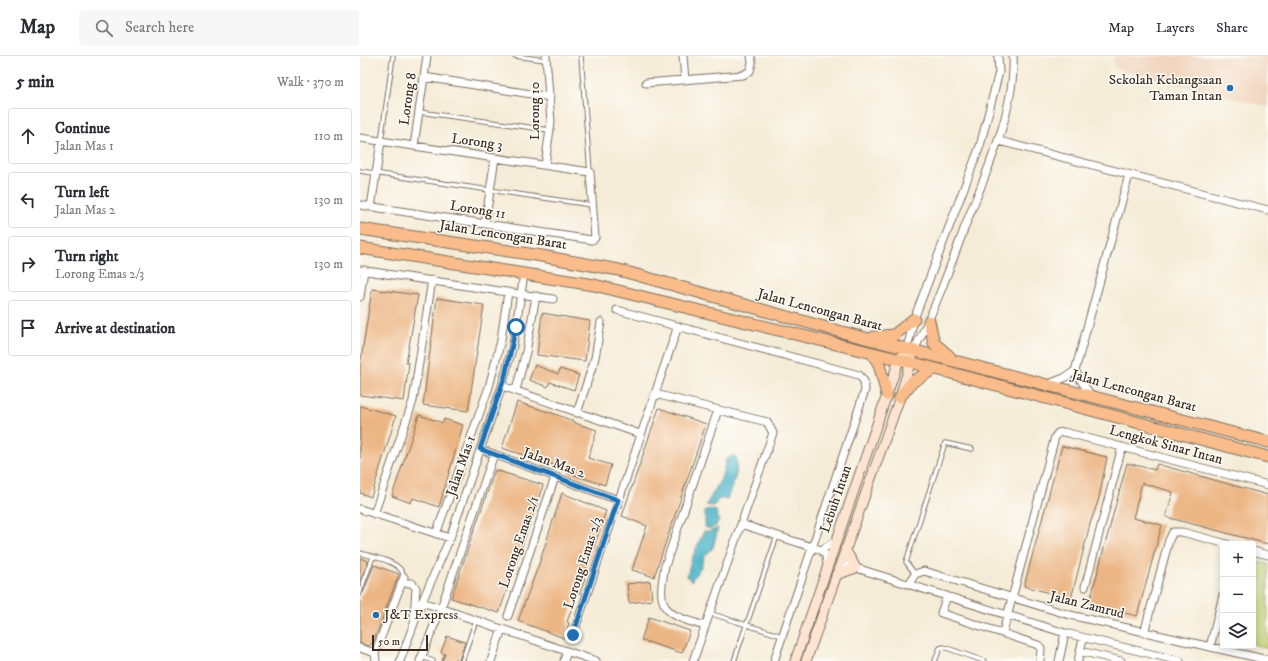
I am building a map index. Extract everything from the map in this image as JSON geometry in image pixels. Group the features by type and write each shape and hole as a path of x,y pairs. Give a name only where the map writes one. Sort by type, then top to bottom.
{"highway":[{"name":"Jalan Lencongan Barat","path":"360,229 619,270 865,338 1049,384 1268,442"},
{"name":"Jalan Lencongan Barat","path":"360,248 594,285 910,362 1268,457"},
{"path":"865,338 894,335 914,319"},
{"path":"929,321 934,343 956,361"},
{"path":"872,353 879,364 887,395"},
{"path":"900,397 912,382 934,369"}],"main road":[{"name":"Lebuh Intan","path":"795,661 899,360 911,350"},
{"name":"Lebuh Intan","path":"806,661 900,397 910,362 911,350"},
{"path":"836,575 856,568 845,549"}],"street":[{"name":"Lorong 8","path":"414,146 428,56"},
{"path":"683,56 685,80"},
{"path":"646,83 743,75 750,71 752,63 751,56"},
{"path":"911,350 914,319 980,146 998,72 998,56"},
{"path":"911,350 929,321 998,140 1014,74 1012,56"},
{"name":"Lorong 10","path":"545,166 550,130 550,97 547,58"},
{"path":"424,77 550,97"},
{"name":"Lorong 3","path":"360,138 590,172"},
{"path":"998,140 1268,210"},
{"path":"371,207 381,141"},
{"path":"485,224 496,158"},
{"path":"590,172 592,205"},
{"path":"1049,384 1064,378 1076,370 1129,175"},
{"name":"Lorong 11","path":"360,205 592,240 595,238 592,205"},
{"path":"360,297 362,270 553,299"},
{"name":"Jalan Mas 1","path":"400,661 422,602 450,538 502,386 512,351 524,274"},
{"path":"374,514 413,400 432,280"},
{"path":"436,534 492,380 501,340 508,292"},
{"path":"516,390 526,352 536,296"},
{"path":"617,310 859,375 864,381 865,390 774,661"},
{"path":"577,413 595,358 601,322"},
{"name":"Lorong Emas 2/3","path":"573,635 640,434 678,326"},
{"path":"1076,370 1091,396"},
{"path":"502,386 640,434"},
{"path":"654,394 767,422 774,433 693,661"},
{"path":"705,626 678,618 665,608 662,599 661,586 665,566 718,410"},
{"name":"Lengkok Sinar Intan","path":"1013,598 1055,437 1058,433 1064,432 1268,485"},
{"path":"1085,587 1122,447"},
{"name":"Jalan Mas 2","path":"480,449 618,500"},
{"path":"421,659 441,608 494,454"},
{"name":"Lorong Emas 2/1","path":"508,616 555,477"},
{"path":"360,509 450,538"},
{"path":"741,524 821,550 826,555 828,565"},
{"path":"1144,633 1169,540 1173,532 1182,532 1220,542"},
{"path":"821,550 836,541"},
{"path":"1256,552 1268,555"},
{"path":"840,563 1065,633 1180,661"},
{"name":"Jalan Zamrud","path":"915,574 924,572 1070,616 1268,660"},
{"path":"909,584 915,574"},
{"path":"360,648 375,657 403,580 412,583 416,588 413,626"},
{"path":"947,596 941,613 1003,632 1038,645 1042,652 1040,661"},
{"path":"1003,632 1013,598"},
{"path":"422,602 596,661"},
{"path":"1210,647 1220,606"},
{"path":"491,661 502,629"},
{"path":"1059,661 1065,633"},
{"path":"1078,661 1083,638"},
{"path":"394,661 404,650"},
{"path":"564,661 567,651"},
{"path":"1080,651 1122,661"}],"lane":[{"path":"381,141 393,56"},
{"path":"515,56 547,58"},
{"path":"581,56 590,172"},
{"path":"419,112 550,130"},
{"path":"360,171 592,205"},
{"path":"915,574 906,562 945,443 972,449"},
{"path":"734,661 777,536"},
{"path":"360,553 396,565 403,572 403,580"},
{"path":"360,592 373,557"},
{"path":"709,613 782,636"},
{"path":"462,661 476,620"},
{"path":"935,661 940,648 944,647 984,661"},
{"path":"421,659 433,661"}],"shaded area":[{"name":"Sekolah Kebangsaan Taman Intan","path":"1113,56 1268,56 1268,107 1114,68"}],"green space":[{"path":"1256,561 1268,564 1268,649 1256,645"}],"water":[{"path":"732,456 736,457 737,468 727,499 719,499 713,506 706,505 721,479 726,460"},
{"path":"710,509 716,511 719,520 716,526 710,529 705,527 705,510"},
{"path":"718,528 713,548 704,557 701,567 691,581 687,576 691,560 704,531 709,532"}],"building":[{"path":"372,289 418,295 406,363 409,363 404,401 360,395 360,366"},
{"path":"437,298 484,305 468,411 423,405"},
{"path":"542,313 590,321 585,361 537,355"},
{"path":"535,365 558,374 560,369 579,375 574,390 550,382 548,387 529,380"},
{"path":"517,402 555,414 575,423 597,430 588,458 611,465 605,485 568,473 569,470 502,448"},
{"path":"360,406 396,416 371,497 360,493"},
{"path":"659,408 706,424 654,577 632,570 647,526 622,516"},
{"path":"419,415 443,423 444,419 463,425 439,507 413,498 411,503 392,496"},
{"path":"1062,446 1107,457 1099,498 1090,524 1071,599 1024,586"},
{"path":"1127,463 1155,470 1157,464 1268,495 1268,544 1166,517 1173,492 1142,483 1133,518 1162,525 1137,616 1089,604"},
{"path":"495,470 543,485 499,613 451,598"},
{"path":"562,493 606,511 583,578 585,578 580,593 577,593 567,622 569,623 564,638 518,621 540,561"},
{"path":"360,558 368,561 360,583"},
{"path":"374,565 399,574 373,643 368,646 360,643 360,595 363,593"},
{"path":"650,581 652,600 629,603 627,584"},
{"path":"649,617 690,631 682,653 641,640"},
{"path":"447,636 465,642 459,660 455,659 454,661 442,661 445,654 441,653"}],"place":[{"name":"Sekolah Kebangsaan Taman Intan","path":"1230,88"},
{"name":"J&T Express","path":"376,615"}],"route":[{"path":"516,327 505,376 480,449 618,500 573,635"}]}
